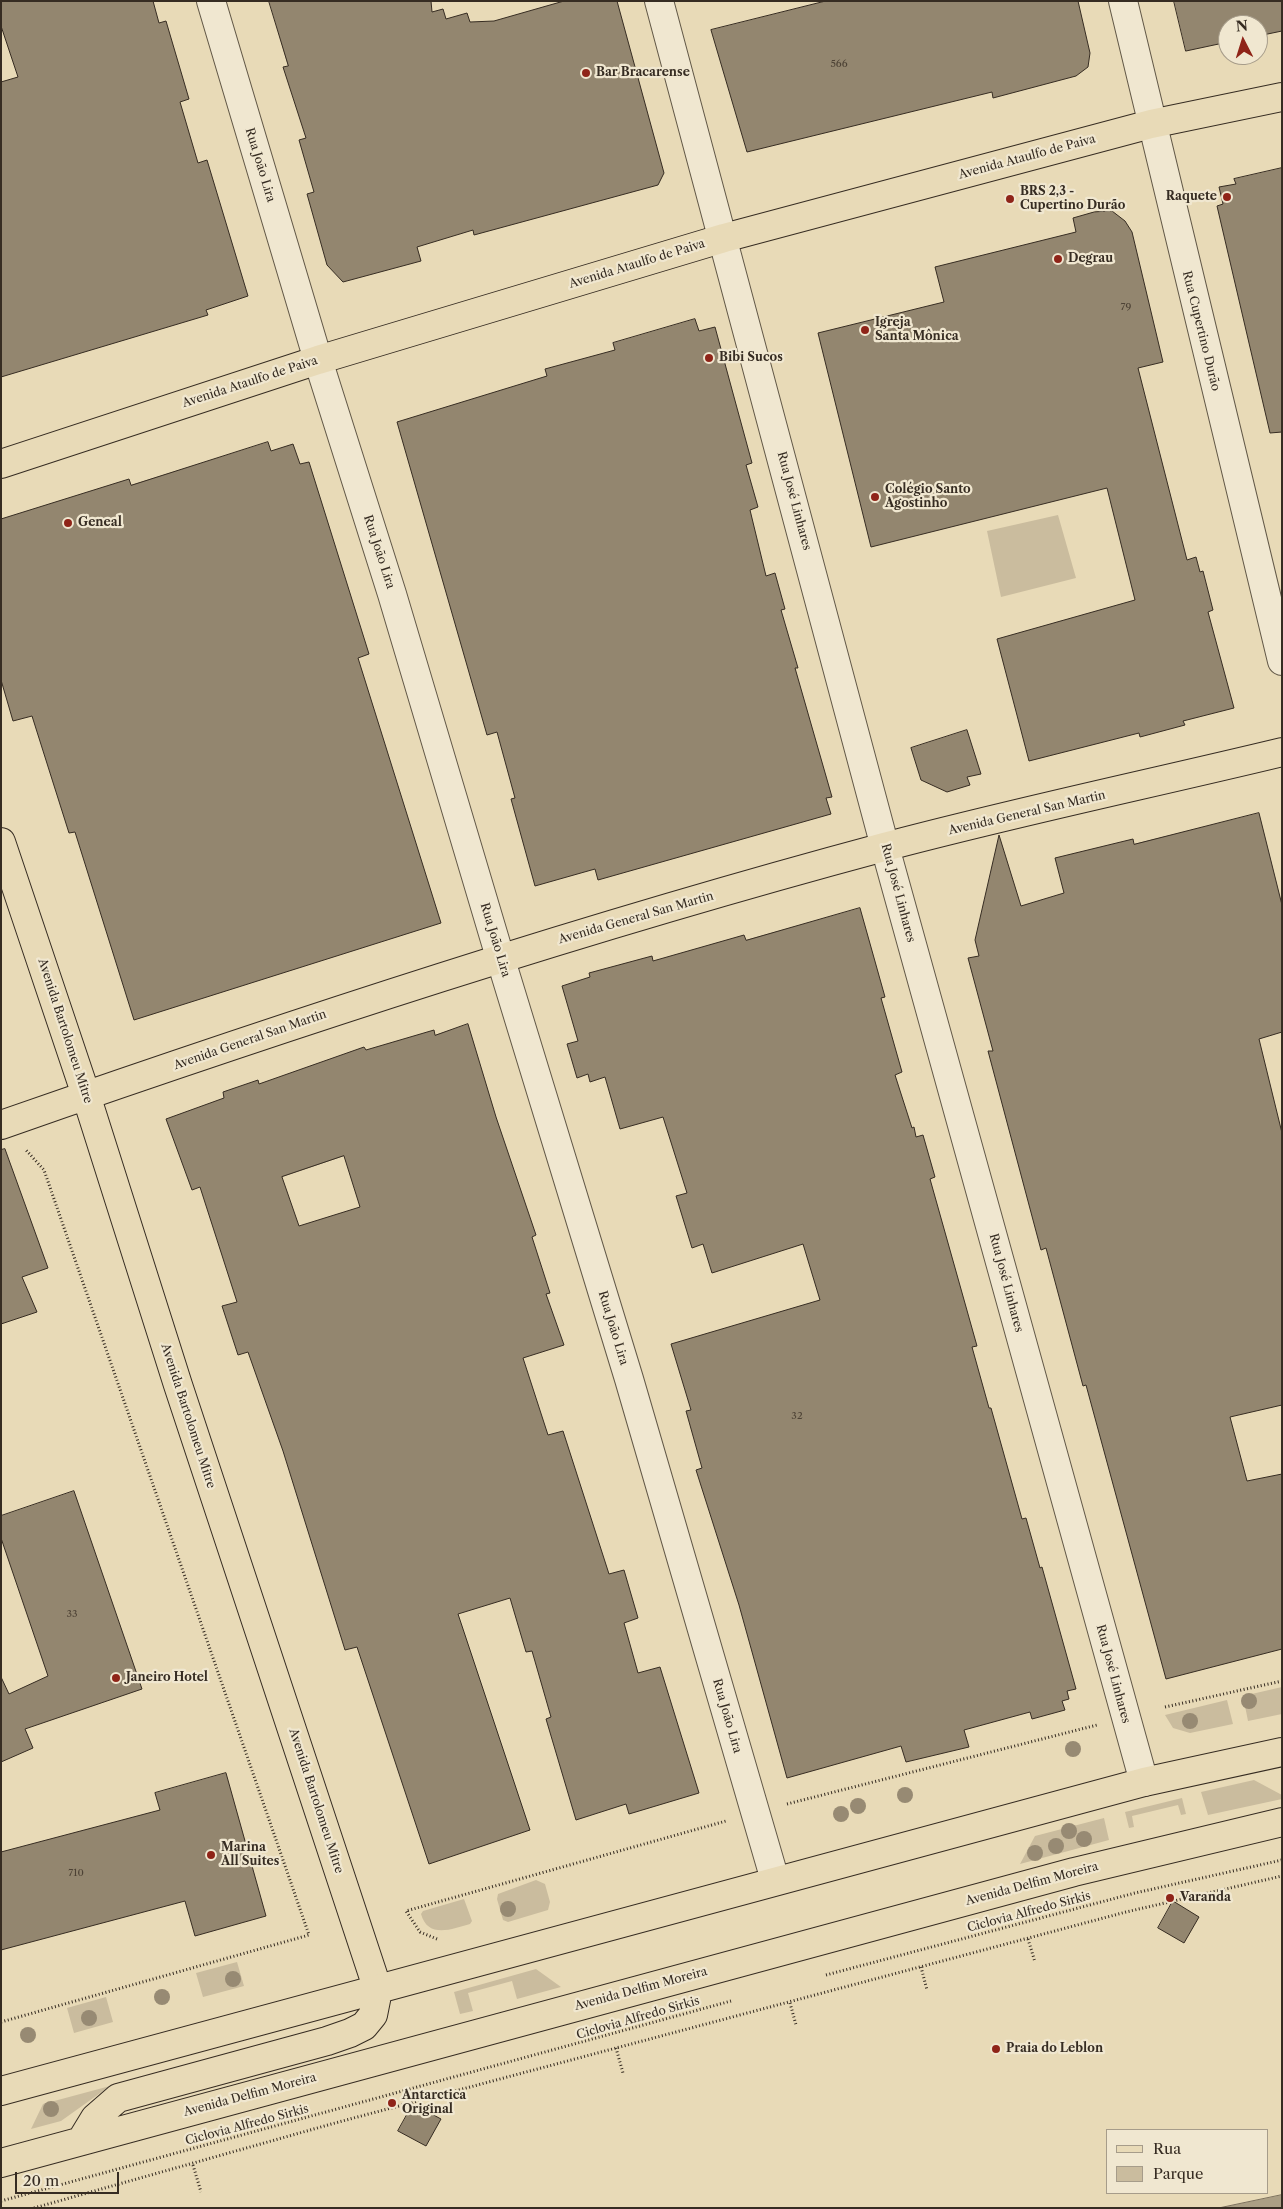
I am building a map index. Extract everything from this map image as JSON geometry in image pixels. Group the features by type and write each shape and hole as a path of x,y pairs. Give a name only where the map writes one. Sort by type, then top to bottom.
{"main road":[{"name":"Avenida Ataulfo de Paiva","path":"1,464 318,360 724,238 1151,124 1282,97"},
{"name":"Avenida General San Martin","path":"3,1124 500,957 886,847 1282,752"},
{"name":"Avenida Bartolomeu Mitre","path":"1,842 86,1095 178,1386 378,1990"},
{"path":"1,2091 378,1990 775,1880 1144,1782 1282,1752"},
{"name":"Avenida Delfim Moreira","path":"1,2163 1074,1872 1282,1822"},
{"path":"81,2141 95,2118 118,2098 327,2041 364,2026 373,2015 378,1990"}],"street":[{"name":"Rua João Lira","path":"211,1 318,360 392,594 500,957 629,1379 775,1880"},
{"name":"Rua José Linhares","path":"659,1 886,847 1144,1782"},
{"name":"Rua Cupertino Durão","path":"1122,1 1282,661"}],"path":[{"path":"1,2022 309,1935 44,1170 3,1124"},
{"path":"1165,1707 1282,1681"},
{"path":"787,1804 1104,1723"},
{"path":"438,1939 420,1932 406,1911 727,1820"},
{"name":"Ciclovia Alfredo Sirkis","path":"819,1977 1135,1894 1282,1860"},
{"path":"34,2208 193,2165 335,2123 616,2048 1207,1892 1282,1876"},
{"path":"1028,1939 1035,1962"},
{"path":"921,1967 927,1990"},
{"name":"Ciclovia Alfredo Sirkis","path":"1,2201 733,2000"},
{"path":"790,2003 796,2024"},
{"path":"616,2048 622,2073"},
{"path":"193,2165 201,2192"}],"green space":[{"path":"1058,515 1076,578 1001,597 987,531"},
{"path":"1282,1687 1282,1714 1248,1721 1243,1696"},
{"path":"1227,1700 1233,1724 1190,1733 1173,1728 1165,1715"},
{"path":"1254,1780 1282,1795 1282,1799 1208,1815 1201,1792"},
{"path":"1182,1798 1186,1814 1181,1815 1178,1805 1132,1816 1134,1827 1129,1828 1125,1812"},
{"path":"1104,1818 1109,1840 1020,1864 1035,1836"},
{"path":"536,1880 545,1884 550,1902 548,1910 508,1922 503,1920 497,1899 498,1894"},
{"path":"464,1899 472,1921 470,1924 441,1930 429,1927 424,1922 421,1914 423,1911"},
{"path":"237,1962 244,1986 203,1997 196,1973"},
{"path":"536,1969 561,1987 517,1999 512,1981 468,1993 473,2011 460,2014 454,1992"},
{"path":"106,1997 113,2022 74,2033 67,2008"},
{"path":"110,2086 61,2121 31,2129 43,2104"}],"shaded area":[{"path":"1282,2195 1282,2208 1219,2208"}],"building":[{"path":"1,1 153,1 159,23 166,21 189,99 180,102 198,163 207,160 248,296 206,310 208,315 1,377 1,82 18,77 1,26"},
{"path":"269,1 431,1 432,12 443,9 446,19 467,13 470,22 494,21 564,1 617,1 664,173 658,185 474,235 473,230 417,247 421,261 343,282 327,265 307,194 314,192 299,140 306,138 283,67 288,66"},
{"path":"826,1 1078,1 1090,53 1088,67 1076,76 993,98 992,92 747,152 711,30"},
{"path":"1174,1 1282,1 1282,31 1268,34 1268,15 1218,15 1218,44 1186,51"},
{"path":"1282,168 1282,432 1270,433 1217,206 1223,204 1219,187 1236,184 1234,179"},
{"path":"1112,211 1125,221 1132,232 1163,362 1138,368 1187,560 1196,557 1200,572 1203,571 1213,610 1208,612 1234,708 1183,721 1185,725 1140,737 1139,733 1029,761 997,639 1135,600 1107,488 871,547 818,333 944,302 935,267 1076,232 1073,218 1094,212"},
{"path":"695,319 699,331 715,327 752,463 746,465 758,507 750,510 766,576 775,573 785,609 781,610 798,668 795,668 832,797 826,798 831,814 598,880 595,869 535,886 511,799 515,798 497,732 487,735 397,422 547,376 545,369 615,350 613,343"},
{"path":"268,442 271,451 293,444 300,464 309,462 369,654 358,658 441,923 134,1020 75,832 69,833 32,716 13,721 1,680 1,519 129,479 131,485"},
{"path":"967,730 981,774 967,777 970,785 947,792 921,780 911,748"},
{"path":"1259,813 1282,905 1282,1032 1259,1039 1282,1133 1282,1405 1230,1417 1247,1481 1282,1474 1282,1649 1166,1679 1086,1385 1083,1386 1046,1248 1041,1250 988,1051 993,1051 968,958 979,956 975,940 999,835 1021,906 1064,893 1055,858 1133,839 1134,844"},
{"path":"860,908 885,997 881,998 902,1072 895,1075 916,1137 923,1135 935,1177 930,1179 977,1346 972,1347 1022,1519 1026,1518 1040,1568 1042,1567 1076,1689 1067,1691 1069,1699 1062,1701 1065,1710 1032,1719 1030,1712 964,1730 969,1747 906,1762 901,1746 787,1778 739,1605 696,1470 702,1468 686,1411 691,1410 671,1344 820,1300 803,1244 712,1273 703,1244 692,1248 676,1196 687,1193 663,1117 620,1129 605,1077 590,1082 588,1074 577,1078 567,1044 578,1041 562,986 590,977 589,973 652,956 653,961 744,935 746,940"},
{"path":"468,1024 496,1117 536,1235 532,1237 550,1293 546,1294 564,1345 523,1358 548,1435 563,1431 609,1574 624,1570 638,1618 624,1623 638,1673 660,1667 699,1793 629,1814 626,1804 576,1820 546,1719 551,1717 532,1651 526,1652 510,1598 458,1614 530,1830 429,1864 357,1647 345,1650 283,1451 248,1352 238,1355 222,1306 237,1302 200,1187 192,1190 166,1119 224,1098 223,1092 258,1080 259,1084 364,1047 366,1050 434,1030 435,1035","holes":["344,1156 360,1207 299,1226 282,1177"]},
{"path":"5,1149 48,1268 22,1277 37,1312 1,1324 1,1150"},
{"path":"74,1491 142,1689 25,1729 33,1748 1,1762 1,1677 9,1694 48,1676 1,1538 1,1516"},
{"path":"226,1773 266,1916 195,1936 185,1901 1,1950 1,1852 160,1810 155,1793"},
{"path":"1173,1901 1199,1917 1184,1943 1158,1928"},
{"path":"413,2104 441,2119 426,2146 398,2131"}],"place":[{"name":"Bar Bracarense","path":"586,73"},
{"name":"Raquete","path":"1227,197"},
{"name":"BRS 2,3 - Cupertino Durão","path":"1010,199"},
{"name":"Degrau","path":"1058,259"},
{"name":"Igreja Santa Mônica","path":"865,330"},
{"name":"Bibi Sucos","path":"709,358"},
{"name":"Colégio Santo Agostinho","path":"875,497"},
{"name":"Geneal","path":"68,523"},
{"name":"Janeiro Hotel","path":"116,1678"},
{"name":"Marina All Suites","path":"211,1855"},
{"name":"Varanda","path":"1170,1898"},
{"name":"Praia do Leblon","path":"996,2049"},
{"name":"Antarctica Original","path":"392,2103"}]}
